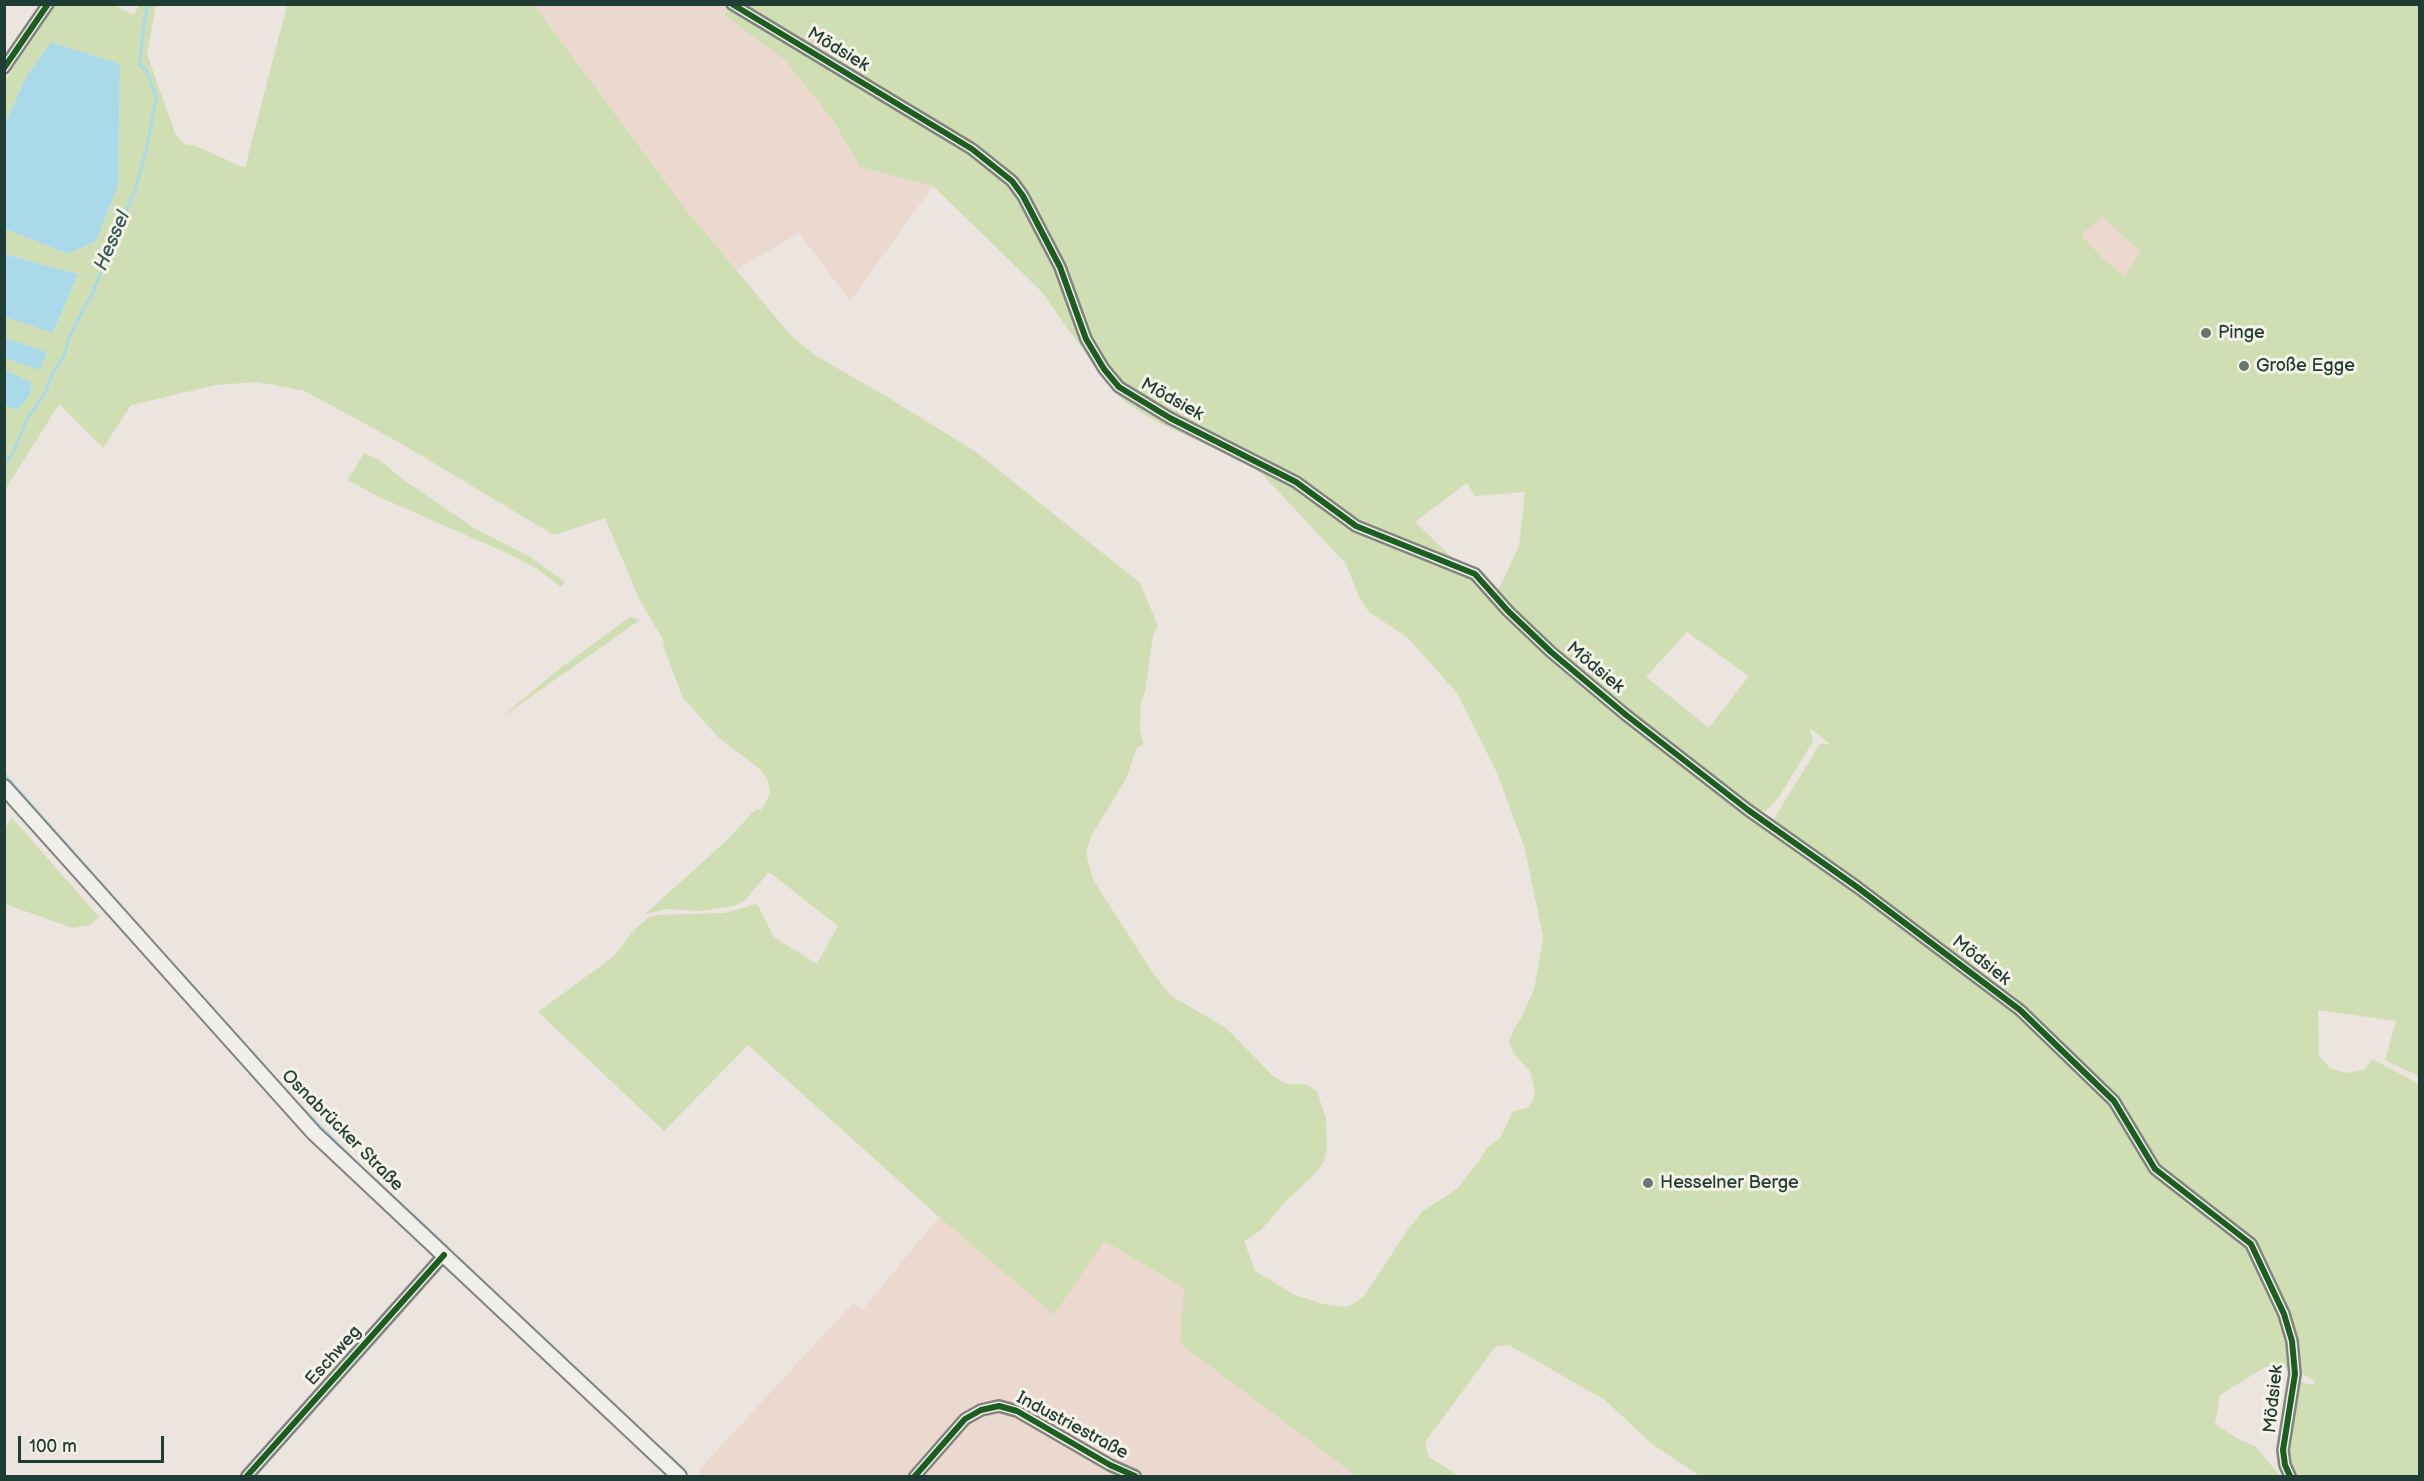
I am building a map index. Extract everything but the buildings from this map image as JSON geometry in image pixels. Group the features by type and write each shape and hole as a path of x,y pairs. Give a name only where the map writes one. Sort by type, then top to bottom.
{"main road":[{"name":"Osnabrücker Straße","path":"4,787 306,1124 679,1476"}],"street":[{"path":"4,68 48,4"},
{"name":"Mödsiek","path":"732,4 972,148 1012,181 1023,196 1060,267 1086,339 1104,369 1119,387 1170,418 1296,482 1356,526 1475,574 1551,652 1626,715 1748,810 1883,906 2020,1010 2114,1101 2155,1170 2251,1244 2284,1314 2292,1341 2295,1374 2283,1450 2285,1465 2290,1476"},
{"name":"Eschweg","path":"247,1476 444,1255"},
{"name":"Industriestraße","path":"915,1476 965,1419 981,1410 999,1407 1017,1411 1110,1465 1135,1476"}],"shaded area":[{"path":"534,5 723,5 728,7 724,15 785,60 834,122 860,167 933,186 850,301 799,233 736,270 687,211"},
{"path":"2102,217 2141,252 2124,276 2102,258 2081,235"},
{"path":"939,1217 1054,1315 1103,1241 1184,1288 1181,1345 1356,1476 704,1476 698,1471 853,1303 862,1310"}],"green space":[{"path":"56,5 114,5 134,15 139,5 156,5 147,54 175,133 184,144 196,146 245,168 287,5 534,5 687,211 792,337 816,356 976,452 1140,583 1158,626 1153,635 1145,692 1141,703 1140,729 1143,744 1136,749 1126,779 1092,834 1086,853 1093,880 1151,970 1170,995 1226,1028 1272,1075 1286,1084 1305,1084 1317,1091 1326,1119 1327,1148 1324,1161 1317,1172 1286,1201 1261,1230 1244,1241 1255,1271 1295,1295 1323,1304 1344,1307 1352,1305 1365,1295 1408,1229 1423,1211 1457,1189 1486,1149 1500,1138 1513,1111 1527,1108 1533,1101 1535,1093 1530,1071 1514,1054 1509,1043 1534,990 1543,937 1525,849 1497,773 1457,693 1408,638 1369,612 1359,597 1346,564 1263,475 1252,466 1157,422 1125,402 1099,372 1041,291 933,186 860,167 834,122 785,60 724,15 729,5 2419,5 2419,1076 2385,1060 2396,1021 2318,1010 2319,1056 2330,1068 2345,1073 2364,1070 2372,1059 2419,1084 2419,1474 2415,1476 2294,1476 2287,1452 2295,1385 2301,1382 2314,1385 2315,1381 2293,1368 2265,1367 2220,1395 2215,1424 2240,1440 2255,1446 2280,1476 1700,1476 1652,1444 1605,1400 1509,1345 1496,1346 1425,1442 1429,1457 1459,1476 1356,1476 1180,1344 1184,1288 1104,1241 1054,1315 939,1217 748,1045 664,1131 538,1012 614,956 635,929 648,918 657,915 724,913 757,904 774,937 817,964 838,926 769,872 744,901 734,906 700,911 667,909 645,914 725,842 756,809 761,810 770,791 768,781 761,770 718,737 683,698 664,648 663,639 640,601 605,518 554,535 402,444 305,391 257,382 216,385 131,405 103,448 59,404 5,490 5,405 17,410 30,395 32,384 5,370 5,358 40,369 47,352 5,338 5,317 53,333 78,274 5,254 5,229 68,254 96,241 118,186 120,64 51,42 27,75 5,124 5,80","holes":["2102,217 2141,252 2124,276 2102,258 2081,235","1467,483 1475,496 1525,492 1519,546 1497,593 1530,627 1572,663 1643,723 1753,810 1766,811 1779,797 1813,741 1810,728 1830,744 1820,744 1775,817 1774,824 1937,946 1935,947 1759,823 1622,717 1529,638 1474,579 1456,571 1458,563 1415,522","1687,632 1749,676 1709,728 1646,677"]},
{"path":"364,453 381,461 401,478 474,528 530,557 565,582 561,587 536,568 509,554 377,496 348,480"},
{"path":"630,617 640,620 499,719 559,669"},
{"path":"12,818 99,917 90,925 73,928 5,904 5,828"}],"water":[{"path":"51,42 120,64 118,186 96,241 68,254 5,229 5,124 27,75"},
{"path":"4,254 78,274 53,333 5,317"},
{"path":"5,338 47,352 40,370 5,358"},
{"path":"5,370 32,383 30,395 17,410 5,405"}],"waterway":[{"name":"Hessel","path":"4,465 14,451 27,419 45,393 52,374 64,356 70,335 92,294 135,190 147,148 156,97 146,69 139,65 147,4"},
{"path":"4,774 127,913"},
{"path":"138,926 290,1095"},
{"path":"298,1104 360,1166"},
{"path":"374,1179 446,1246"},
{"path":"452,1253 553,1348"},
{"path":"563,1357 580,1374"},
{"path":"587,1379 650,1439"},
{"path":"663,1450 686,1472"}],"cycle path":[{"path":"4,68 48,4"},
{"path":"732,4 972,149 1012,181 1023,196 1060,267 1086,339 1104,369 1119,387 1170,418 1296,482 1356,526 1475,574 1508,611 1551,652 1626,715 1748,810 1857,887 2020,1010 2114,1101 2155,1169 2251,1244 2284,1314 2292,1341 2295,1374 2283,1450 2285,1465 2290,1476"},
{"path":"247,1476 444,1255"},
{"path":"915,1476 965,1419 981,1410 999,1406 1017,1411 1110,1465 1135,1476"}],"place":[{"name":"Pinge","path":"2206,333"},
{"name":"Große Egge","path":"2244,366"},
{"name":"Hesselner Berge","path":"1648,1183"}]}
